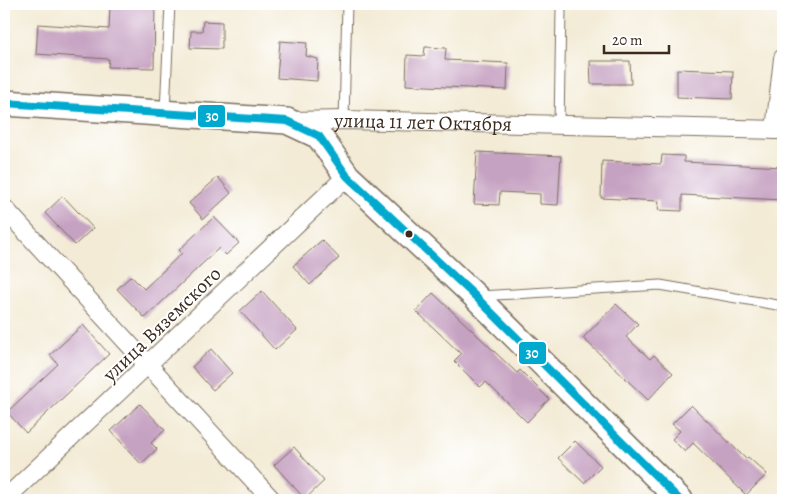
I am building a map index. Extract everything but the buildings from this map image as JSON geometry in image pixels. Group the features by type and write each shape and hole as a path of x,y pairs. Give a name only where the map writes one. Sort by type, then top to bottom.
{"street":[{"path":"779,130 783,58"},
{"name":"улица 11 лет Октября","path":"4,103 287,121 344,120 779,130"},
{"path":"287,121 319,136 347,176 475,296 680,500"},
{"name":"улица Вяземского","path":"4,500 148,367 347,176"},
{"path":"4,208 272,500"}],"lane":[{"path":"165,112 170,4"},
{"path":"344,120 347,4"},
{"path":"560,125 561,10"},
{"path":"475,296 660,285 783,306"}],"transit line":[{"name":"30","path":"4,103 287,121 319,136 347,176 475,296 680,500"}]}
